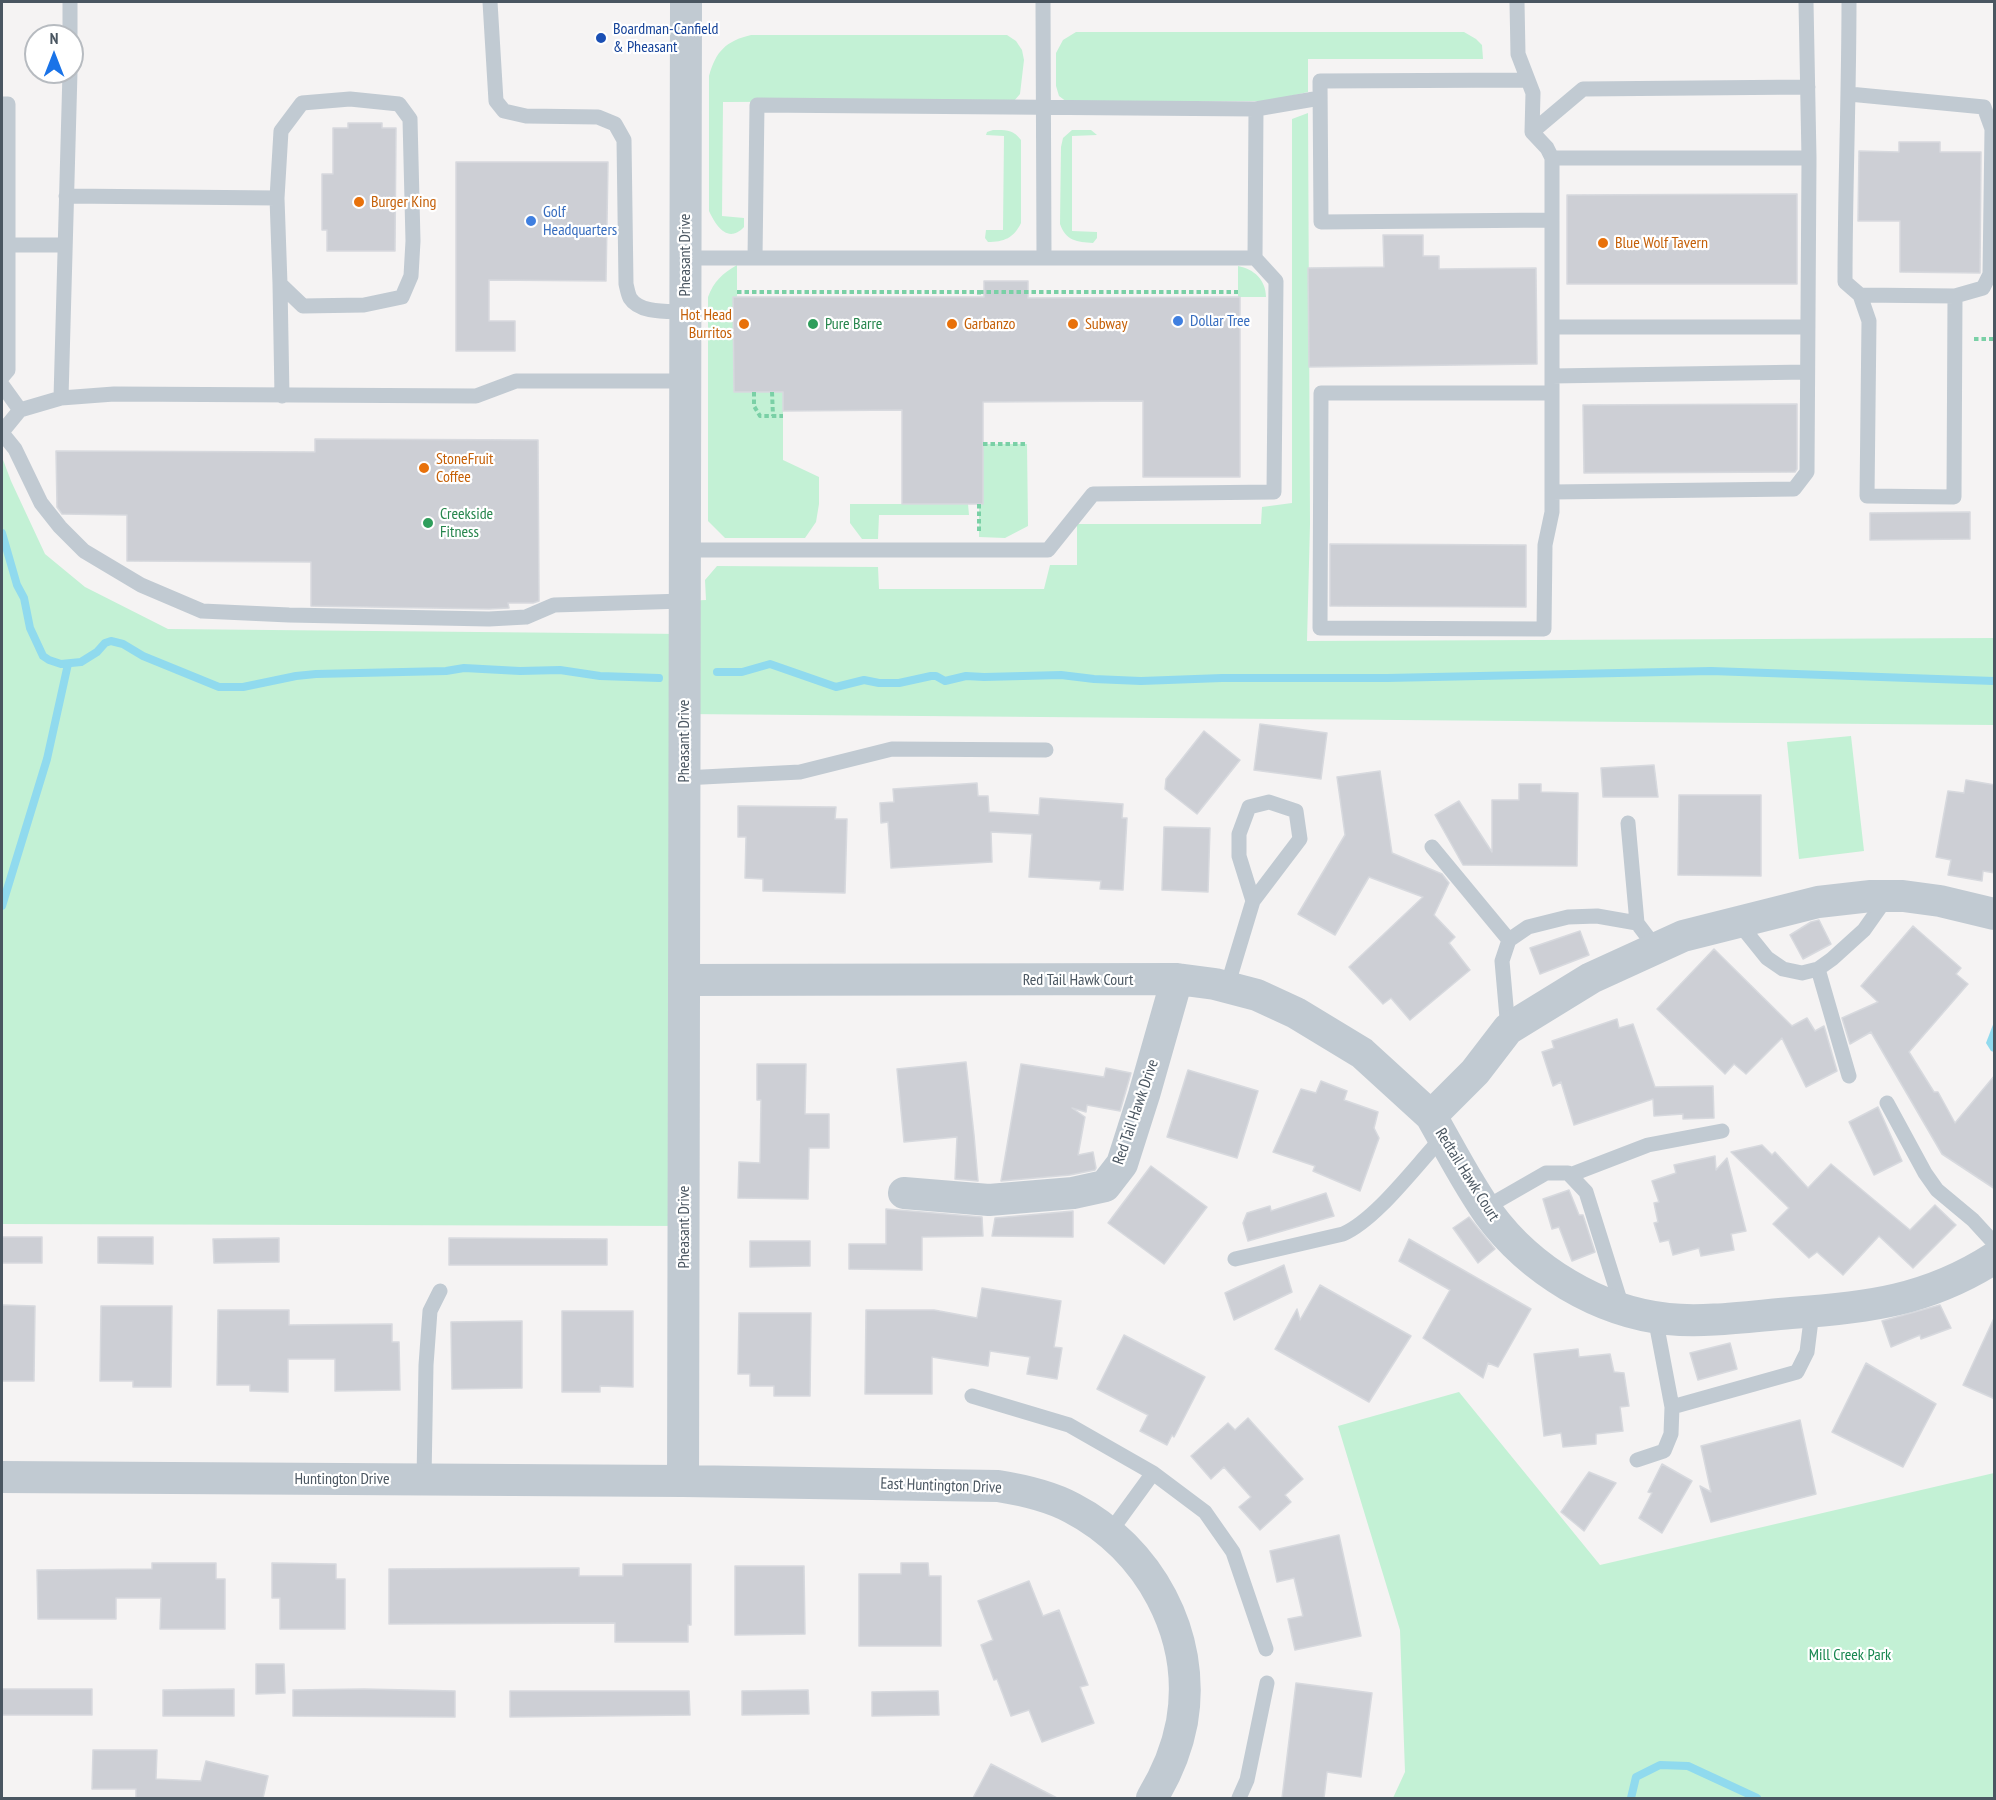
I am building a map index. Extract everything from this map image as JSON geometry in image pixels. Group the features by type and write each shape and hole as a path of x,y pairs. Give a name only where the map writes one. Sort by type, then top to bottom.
{"street":[{"name":"Pheasant Drive","path":"683,1481 686,2"},
{"name":"Redtail Hawk Court","path":"1995,914 1940,901 1871,896 1818,902 1683,936 1591,978 1508,1029 1437,1126 1485,1208 1509,1238 1546,1270 1596,1300 1623,1310 1669,1319 1704,1319 1849,1309 1901,1299 1939,1287 1995,1258"},
{"name":"Red Tail Hawk Court","path":"684,980 1177,980 1215,984 1278,1003 1362,1053 1437,1126"},
{"name":"Red Tail Hawk Drive","path":"904,1193 989,1200 1073,1193 1105,1186 1122,1164 1177,980"},
{"name":"Huntington Drive","path":"2,1477 683,1481"},
{"name":"East Huntington Drive","path":"683,1481 998,1486 1016,1488 1055,1500 1082,1513 1110,1532 1142,1565 1155,1584 1173,1620 1181,1651 1185,1682 1182,1724 1171,1763 1156,1797"}],"lane":[{"path":"70,2 70,24"},
{"path":"490,2 496,100 504,111 526,116 598,117 615,124 624,140 626,284 630,297 636,304 652,310 685,312"},
{"path":"1042,2 1044,258"},
{"path":"1517,2 1518,54 1533,93 1532,132 1547,148 1552,158 1552,220 1552,327 1552,376 1552,393 1552,512 1545,545 1544,629 1320,628 1321,393 1552,393"},
{"path":"1552,492 1794,489 1807,472 1809,158 1806,2"},
{"path":"1849,2 1845,282 1860,295 1869,321 1868,496 1954,496 1955,296"},
{"path":"1527,80 1320,81 1321,222 1552,220"},
{"path":"61,398 70,84"},
{"path":"1532,132 1583,89 1808,87"},
{"path":"1849,94 1983,107 1992,129 1990,274 1983,288 1955,296 1860,295"},
{"path":"755,258 757,105 1256,109 1320,98"},
{"path":"280,284 303,306 364,305 402,297 411,276 413,241 410,118 399,104 350,99 302,103 281,131 277,198 282,396"},
{"path":"2,104 8,104 8,245 8,370 2,377"},
{"path":"684,550 1048,550 1093,494 1274,492 1276,281 1255,258 1256,109"},
{"path":"1552,158 1809,158"},
{"path":"66,196 277,198"},
{"path":"8,245 64,245"},
{"path":"685,258 1255,258"},
{"path":"1552,327 1808,327"},
{"path":"1552,376 1808,372"},
{"path":"684,601 554,605 526,617 489,619 202,611 141,585 84,551 60,527 41,503 15,449 2,433 20,410 61,398 114,394 476,396 516,381 685,381"},
{"path":"2,385 20,410"},
{"path":"684,778 800,772 891,749 1046,750"},
{"path":"1227,987 1253,901 1300,839 1296,811 1269,802 1250,807 1239,834 1239,856 1253,901"},
{"path":"1628,823 1637,922 1656,948"},
{"path":"1432,847 1509,940"},
{"path":"1738,922 1767,958 1783,969 1802,973 1818,969 1864,930 1888,896"},
{"path":"1508,1029 1502,961 1509,940 1528,927 1568,916 1597,916 1637,922"},
{"path":"1818,969 1849,1076"},
{"path":"1887,1103 1925,1173 1937,1190 1973,1220 1995,1243"},
{"path":"1235,1259 1343,1234 1355,1229 1390,1196 1437,1126"},
{"path":"1570,1175 1648,1145 1722,1131"},
{"path":"1485,1208 1546,1173 1568,1173 1586,1192 1623,1310"},
{"path":"424,1479 429,1322 430,1311 440,1291"},
{"path":"1672,1407 1797,1372 1807,1352 1812,1312"},
{"path":"1637,1460 1664,1451 1671,1434 1672,1407 1655,1317"},
{"path":"972,1396 1069,1425 1153,1473 1205,1512 1233,1552 1266,1649"},
{"path":"1110,1532 1153,1473"},
{"path":"1239,1798 1247,1780 1267,1683"}],"path":[{"path":"736,292 979,294 1238,292"},
{"path":"754,392 754,406 760,416 783,416"},
{"path":"772,392 772,416"},
{"path":"983,444 1027,444"}],"green space":[{"path":"1076,32 1464,32 1482,45 1483,59 1308,59 1308,92 1269,101 1067,102 1059,96 1056,86 1056,53 1063,40"},
{"path":"751,35 1007,35 1016,41 1022,50 1024,60 1020,94 1014,101 723,102 722,216 744,218 744,227 733,234 728,233 719,227 709,211 709,76 723,48 735,40"},
{"path":"1308,113 1310,524 1307,641 1994,638 1994,725 684,714 684,1226 2,1224 2,457 45,554 85,587 168,629 684,634 684,601 706,600 705,580 717,566 878,567 879,589 1044,589 1050,565 1077,565 1077,524 1261,524 1262,507 1292,503 1292,119"},
{"path":"993,130 1012,132 1021,140 1021,223 1008,238 988,242 985,238 986,230 1003,230 1004,136 986,135 987,132"},
{"path":"1072,130 1091,130 1097,135 1072,136 1072,231 1097,232 1097,238 1093,243 1073,240 1065,234 1060,224 1061,147 1063,138"},
{"path":"737,265 737,297 733,298 734,392 783,392 783,460 819,477 816,522 805,538 725,538 708,521 708,297 719,278"},
{"path":"1238,266 1258,276 1264,285 1266,297 1238,297"},
{"path":"983,444 1027,444 1028,526 1005,538 979,537 979,504 983,504"},
{"path":"850,504 968,504 969,515 879,515 878,539 862,539 850,523"},
{"path":"1851,736 1864,851 1799,859 1787,742"},
{"name":"Mill Creek Park","path":"1459,1392 1600,1565 1994,1473 1994,1798 1393,1798 1405,1772 1400,1630 1338,1426"}],"water":[{"path":"1994,1022 1994,1052 1986,1043"}],"building":[{"name":"Burger King","path":"348,123 382,123 382,128 396,128 395,251 327,251 327,230 322,230 322,174 333,174 333,128 348,128"},
{"path":"1899,142 1940,142 1940,152 1981,152 1980,273 1900,272 1900,221 1858,221 1859,151 1899,152"},
{"name":"Golf Headquarters","path":"456,162 608,162 606,281 489,280 489,321 515,321 515,351 456,351"},
{"path":"1797,194 1797,284 1567,284 1567,195"},
{"path":"1383,235 1423,235 1423,256 1439,256 1439,269 1536,268 1537,364 1309,367 1308,268 1384,267"},
{"path":"984,281 1028,281 1028,298 1240,297 1240,477 1143,477 1143,401 983,402 983,504 902,504 902,410 783,411 783,392 734,392 733,297 984,297"},
{"path":"1797,404 1797,469 1795,472 1584,473 1583,405"},
{"path":"315,439 538,440 539,601 508,603 509,608 489,609 311,606 311,562 127,561 127,515 62,514 57,507 56,451 315,452"},
{"path":"1970,512 1970,539 1870,540 1870,513"},
{"path":"1330,544 1526,545 1526,607 1330,606"},
{"path":"1260,724 1327,733 1321,779 1254,770"},
{"path":"1204,731 1240,760 1197,814 1165,789 1166,779"},
{"path":"1654,765 1658,797 1603,797 1601,768"},
{"path":"1380,771 1392,853 1442,874 1449,883 1434,915 1455,937 1449,943 1470,970 1410,1020 1391,998 1383,1004 1349,967 1423,897 1369,877 1335,935 1298,914 1345,835 1337,777"},
{"path":"1966,780 1995,785 1995,873 1983,871 1982,881 1948,875 1951,860 1936,857 1948,791 1964,793"},
{"path":"977,783 978,796 988,796 989,812 1039,815 1040,798 1123,804 1122,818 1127,818 1123,890 1100,889 1101,881 1029,877 1032,834 991,832 992,862 891,868 888,822 881,823 880,803 894,802 893,789"},
{"path":"1519,784 1541,784 1541,792 1578,793 1577,866 1463,865 1435,815 1459,801 1492,852 1492,800 1519,800"},
{"path":"1679,795 1761,795 1761,876 1678,875"},
{"path":"738,806 836,807 835,819 847,819 845,893 763,891 763,879 745,878 746,837 738,837"},
{"path":"1164,827 1210,828 1208,892 1162,890"},
{"path":"1819,920 1831,944 1803,959 1790,935 1811,922"},
{"path":"1913,926 1961,968 1956,974 1968,984 1909,1052 1934,1092 1938,1092 1955,1123 1995,1075 1995,1189 1942,1154 1871,1032 1850,1044 1842,1018 1878,1002 1861,986"},
{"path":"1580,931 1589,955 1540,974 1530,948"},
{"path":"1714,949 1792,1026 1807,1018 1815,1031 1824,1026 1837,1071 1806,1087 1782,1038 1746,1074 1734,1064 1725,1074 1657,1009"},
{"path":"1617,1019 1619,1028 1633,1024 1655,1087 1713,1086 1714,1118 1683,1119 1683,1114 1654,1116 1653,1099 1574,1125 1561,1082 1553,1086 1542,1052 1554,1048 1552,1041"},
{"path":"966,1062 978,1181 955,1179 957,1137 904,1142 897,1069"},
{"path":"757,1064 806,1064 805,1114 829,1114 829,1148 809,1148 808,1199 738,1198 739,1162 760,1163 761,1100 757,1100"},
{"path":"1021,1064 1104,1077 1106,1068 1131,1073 1120,1111 1087,1105 1086,1112 1072,1108 1085,1117 1078,1155 1093,1152 1095,1170 1070,1175 1001,1181"},
{"path":"1188,1070 1258,1091 1237,1158 1167,1137"},
{"path":"1321,1081 1347,1091 1344,1100 1378,1112 1374,1128 1379,1138 1360,1191 1313,1171 1315,1166 1273,1152 1301,1089 1316,1093"},
{"path":"1878,1107 1902,1161 1874,1175 1849,1122"},
{"path":"1762,1145 1772,1155 1775,1152 1808,1188 1831,1164 1910,1230 1935,1205 1956,1225 1913,1268 1879,1236 1843,1275 1817,1252 1809,1258 1773,1224 1789,1208 1731,1152"},
{"path":"1715,1156 1716,1170 1727,1158 1746,1231 1731,1234 1734,1250 1701,1256 1699,1248 1673,1255 1669,1240 1660,1242 1654,1223 1658,1222 1654,1203 1659,1202 1652,1181 1676,1173 1674,1165"},
{"path":"1151,1166 1207,1207 1164,1264 1108,1223"},
{"path":"1569,1190 1579,1215 1583,1215 1595,1252 1572,1261 1559,1227 1552,1229 1543,1199"},
{"path":"1326,1193 1334,1216 1248,1241 1243,1223 1247,1213 1270,1206 1271,1211"},
{"path":"886,1209 982,1217 983,1236 922,1237 922,1270 849,1269 849,1244 886,1244"},
{"path":"1073,1211 1073,1237 992,1236 995,1218"},
{"path":"1469,1217 1495,1249 1478,1263 1453,1228"},
{"path":"2,1237 42,1237 42,1263 2,1263"},
{"path":"98,1237 153,1237 153,1264 98,1263"},
{"path":"279,1238 279,1262 214,1263 213,1239"},
{"path":"449,1238 607,1239 607,1265 449,1265"},
{"path":"1409,1239 1531,1309 1498,1367 1488,1363 1483,1378 1423,1338 1450,1290 1399,1261"},
{"path":"750,1241 810,1241 810,1266 750,1267"},
{"path":"1284,1265 1292,1292 1234,1320 1225,1293"},
{"path":"1320,1285 1411,1336 1369,1402 1275,1349 1297,1309 1300,1320"},
{"path":"982,1288 1061,1301 1054,1347 1062,1348 1057,1379 1027,1374 1030,1357 990,1351 988,1366 932,1357 932,1394 865,1394 866,1310 934,1310 977,1318"},
{"path":"2,1305 35,1306 34,1381 2,1381"},
{"path":"1940,1305 1951,1328 1921,1339 1920,1335 1891,1347 1882,1321"},
{"path":"101,1306 172,1306 171,1387 133,1387 133,1381 100,1381"},
{"path":"218,1310 289,1310 289,1325 392,1324 392,1342 399,1342 400,1390 335,1391 335,1359 288,1359 288,1392 250,1391 250,1385 217,1385"},
{"path":"562,1311 633,1311 633,1387 600,1386 600,1392 562,1392"},
{"path":"739,1313 811,1313 810,1396 774,1396 774,1386 750,1386 750,1374 738,1374"},
{"path":"1995,1316 1995,1399 1963,1385"},
{"path":"522,1321 522,1388 452,1389 451,1322"},
{"path":"1124,1335 1205,1377 1174,1437 1172,1435 1167,1445 1140,1431 1148,1415 1097,1389"},
{"path":"1730,1343 1737,1369 1698,1380 1690,1353"},
{"path":"1578,1349 1579,1357 1610,1354 1614,1372 1624,1373 1629,1406 1620,1407 1623,1431 1596,1434 1596,1444 1563,1447 1561,1433 1544,1436 1534,1354"},
{"path":"1866,1363 1936,1404 1903,1467 1832,1432"},
{"path":"1248,1418 1303,1479 1285,1495 1291,1502 1260,1530 1239,1507 1251,1497 1224,1467 1211,1479 1191,1456 1228,1423 1235,1430"},
{"path":"1800,1420 1816,1494 1711,1522 1700,1486 1711,1492 1701,1446"},
{"path":"1662,1464 1692,1481 1662,1533 1639,1518 1652,1493 1648,1492"},
{"path":"1589,1472 1616,1483 1584,1531 1561,1512"},
{"path":"1339,1535 1361,1636 1295,1650 1288,1619 1303,1616 1294,1578 1277,1582 1270,1551"},
{"path":"152,1563 216,1563 216,1579 225,1579 225,1629 160,1629 161,1598 116,1598 116,1619 38,1619 37,1570 152,1569"},
{"path":"272,1563 336,1564 336,1579 345,1579 345,1629 280,1629 280,1598 272,1598"},
{"path":"901,1563 928,1563 929,1576 941,1576 941,1646 859,1646 859,1574 901,1574"},
{"path":"623,1564 691,1564 691,1625 688,1625 688,1642 615,1642 615,1623 389,1624 389,1569 579,1568 579,1576 623,1576"},
{"path":"735,1566 804,1566 805,1634 735,1635"},
{"path":"1029,1581 1043,1616 1059,1610 1088,1685 1080,1687 1094,1723 1042,1742 1029,1710 1011,1716 981,1645 993,1640 978,1601"},
{"path":"256,1664 284,1664 285,1693 256,1694"},
{"path":"1296,1683 1372,1693 1361,1777 1327,1772 1324,1798 1282,1798"},
{"path":"2,1689 92,1689 92,1715 2,1715"},
{"path":"234,1689 234,1716 163,1716 163,1690"},
{"path":"293,1690 455,1691 455,1717 293,1716"},
{"path":"808,1690 809,1714 742,1715 742,1691"},
{"path":"510,1691 689,1691 690,1715 510,1717"},
{"path":"938,1691 939,1715 872,1716 872,1692"},
{"path":"93,1750 157,1750 156,1779 201,1781 206,1761 268,1776 263,1798 136,1798 136,1789 92,1789"},
{"path":"991,1764 1057,1798 973,1798"}],"waterway":[{"path":"2,533 17,585 24,598 30,628 43,656 61,664 81,662 97,652 105,643 111,641 123,644 143,656 219,687 243,687 316,674 446,671 464,668 520,671 560,670 600,676 659,678"},
{"path":"2,906 47,759 68,664"},
{"path":"717,672 742,672 770,664 836,687 864,680 899,683 931,676 945,681 966,676 1061,675 1141,681 1711,671 1994,681"},
{"path":"1631,1798 1636,1777 1660,1765 1688,1766 1757,1798"}],"place":[{"name":"Boardman-Canfield & Pheasant","path":"601,38"},
{"name":"Burger King","path":"359,202"},
{"name":"Golf Headquarters","path":"531,221"},
{"name":"Blue Wolf Tavern","path":"1603,243"},
{"name":"Dollar Tree","path":"1178,321"},
{"name":"Hot Head Burritos","path":"744,324"},
{"name":"Pure Barre","path":"813,324"},
{"name":"Garbanzo","path":"952,324"},
{"name":"Subway","path":"1073,324"},
{"name":"StoneFruit Coffee","path":"424,468"},
{"name":"Creekside Fitness","path":"428,523"}]}
